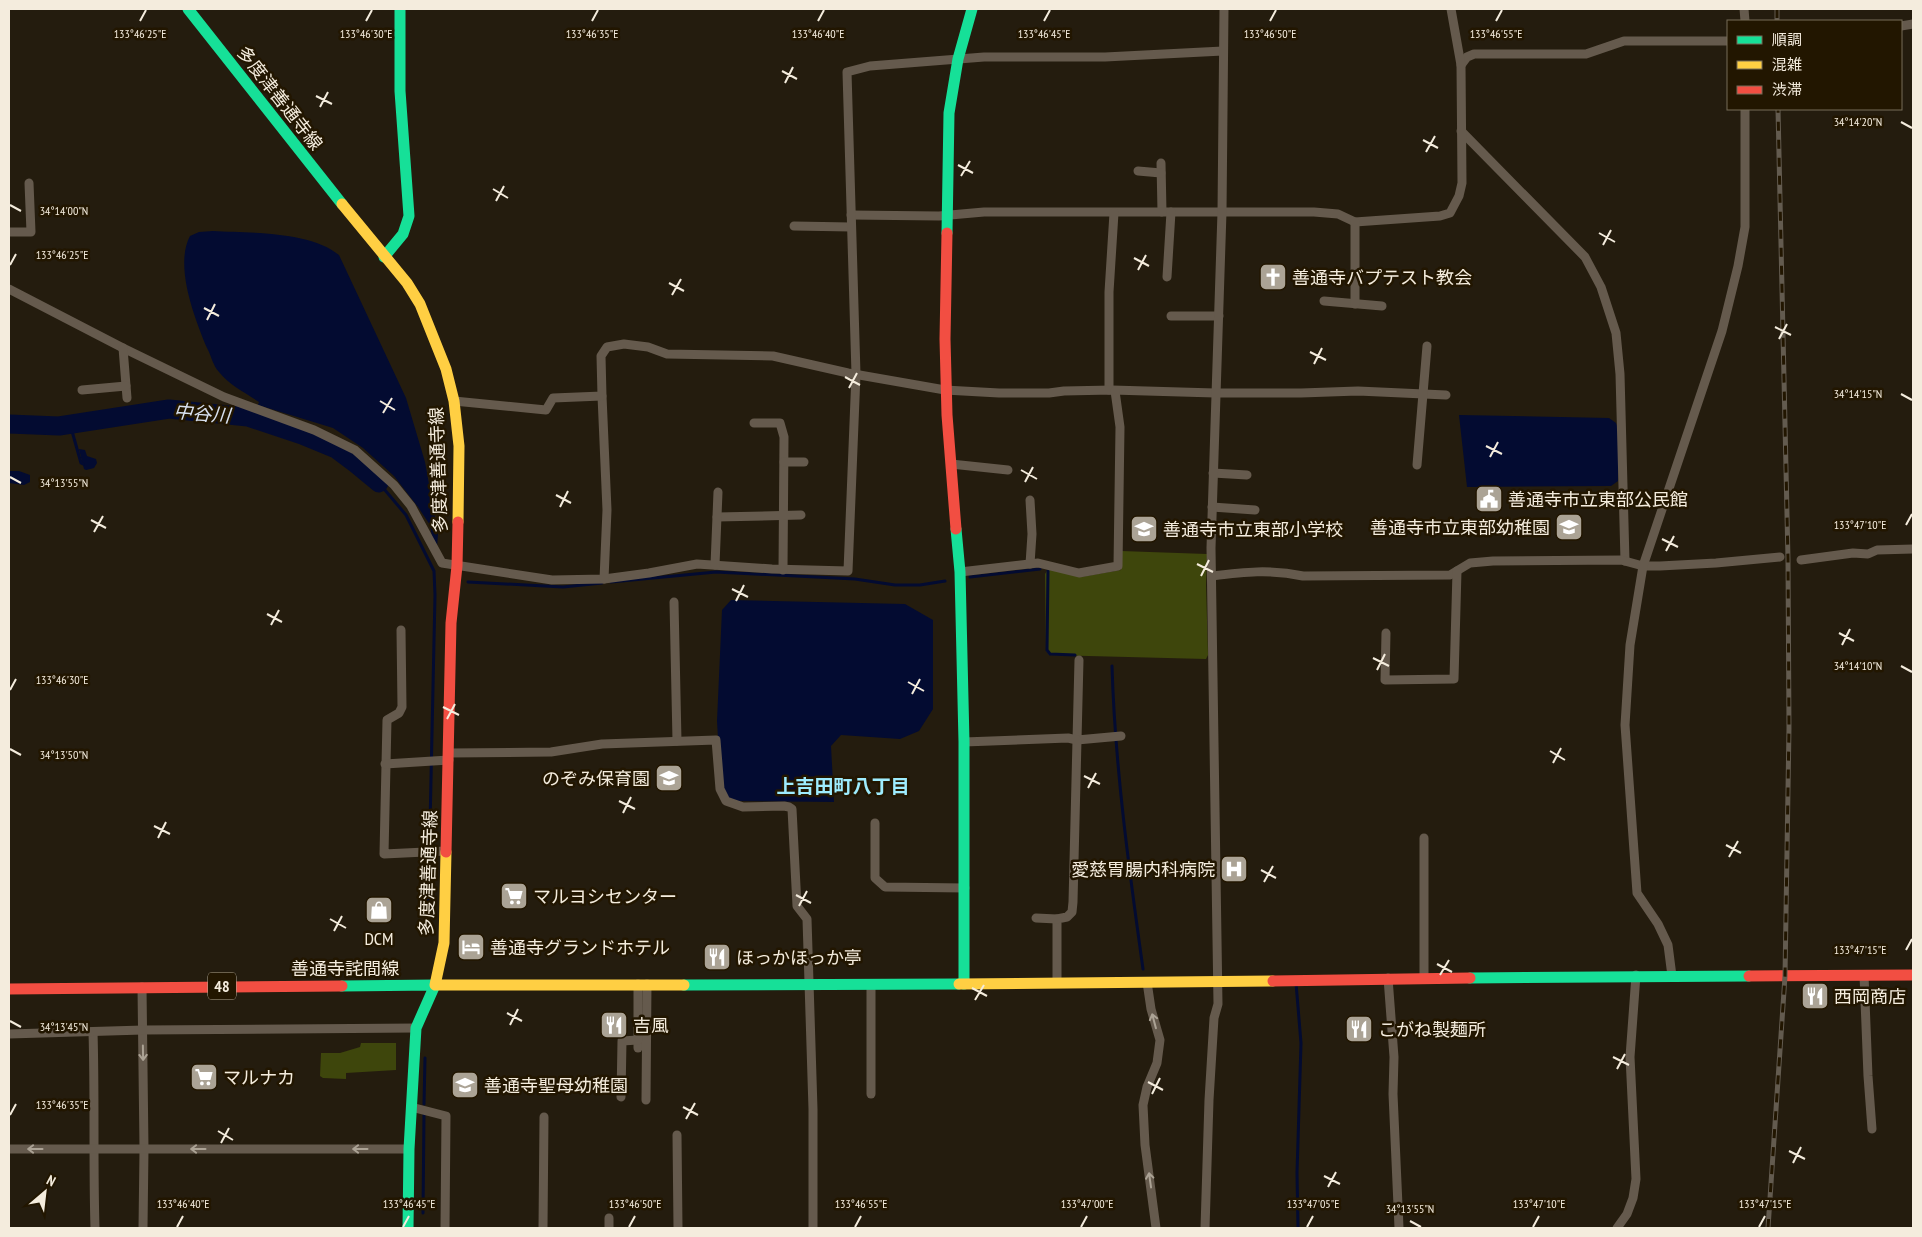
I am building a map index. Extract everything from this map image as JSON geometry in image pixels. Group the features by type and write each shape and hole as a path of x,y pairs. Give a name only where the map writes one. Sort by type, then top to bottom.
{"street":[{"name":"多度津善通寺線","path":"188,9 384,257 407,283 420,304 446,369 454,401 459,446 457,566 451,622 444,943 435,985"},
{"path":"384,257 401,238 407,228 409,216 400,91 400,9"},
{"path":"964,984 964,742 960,572 945,390 946,215 949,113 958,59 972,9"},
{"path":"1205,1228 1209,1100 1214,1018 1218,1004 1212,507 1222,212 1224,9"},
{"path":"851,215 946,215 984,212 1314,212 1338,214 1355,222 1440,216 1450,213 1459,196 1462,182 1461,65 1451,9"},
{"path":"1461,65 1467,57 1474,54 1586,54 1624,41 1727,42"},
{"path":"9,289 123,348 224,397 314,430 355,450 394,484 411,506 442,563 552,580 604,580 697,564 783,570 848,570 856,374 847,72 870,66 984,57 1105,57 1223,51"},
{"path":"1672,976 1668,945 1658,924 1637,893 1625,725 1630,644 1643,566 1722,331 1738,266 1745,227 1745,110"},
{"path":"1461,131 1585,257 1601,287 1616,333 1620,374 1625,561"},
{"path":"1161,163 1166,212 1167,277"},
{"path":"1138,171 1161,173"},
{"path":"9,232 31,232 29,183"},
{"path":"960,572 1038,563 1079,573 1118,566 1120,427 1112,390 1109,292 1114,213"},
{"path":"1355,222 1355,304"},
{"path":"794,226 851,227"},
{"path":"1324,302 1382,306"},
{"path":"1171,316 1219,316"},
{"path":"604,580 607,510 601,356 607,348 624,344 648,347 667,354 774,356 856,374 945,390 1049,394 1064,391 1112,390 1215,393 1358,391 1446,395"},
{"path":"1417,465 1427,346"},
{"path":"123,348 126,398"},
{"path":"82,390 126,386"},
{"path":"454,401 546,410 552,398 602,396"},
{"path":"754,423 780,423 784,437 783,570"},
{"path":"784,462 804,462"},
{"path":"951,464 1008,470"},
{"path":"1213,473 1247,476"},
{"path":"715,565 718,492"},
{"path":"1030,500 1032,534 1030,564"},
{"path":"1212,507 1255,510"},
{"path":"717,517 801,515"},
{"path":"1801,560 1852,553 1868,554 1877,550 1913,549"},
{"path":"1212,576 1254,571 1282,572 1303,576 1450,575 1470,563 1493,561 1625,561 1643,566 1716,564 1780,557"},
{"path":"1386,633 1385,680 1454,679 1457,571"},
{"path":"674,602 677,741"},
{"path":"401,630 402,707 399,713 387,720 384,854 446,851"},
{"path":"1036,918 1057,919 1067,917 1072,912 1079,660"},
{"path":"964,742 1068,738 1077,740 1118,737"},
{"path":"385,764 431,761 449,756 551,752 602,744 716,740 720,789 726,801 742,807 784,806 792,809 798,906 806,919 813,1109 813,1228"},
{"path":"874,823 874,878 885,887 965,888"},
{"path":"1424,838 1424,977"},
{"path":"1057,919 1057,983"},
{"path":"1615,1228 1627,1214 1633,1198 1636,1179 1630,1057 1636,975"},
{"name":"善通寺詫間線","path":"9,989 435,985 1218,982 1424,977 1636,975 1913,975"},
{"path":"1864,975 1872,1129"},
{"path":"1388,978 1394,1057 1393,1094 1399,1228"},
{"path":"1147,982 1151,1009 1160,1040 1157,1063 1147,1087 1143,1105 1145,1145 1156,1228"},
{"path":"621,1097 622,1041 638,1044 643,984"},
{"path":"643,984 646,1100"},
{"path":"871,1094 872,984"},
{"path":"408,1228 409,1148 416,1028 435,985"},
{"path":"142,987 143,1228"},
{"path":"9,1034 143,1030 416,1028"},
{"path":"93,1032 95,1228"},
{"path":"411,1107 446,1116 445,1228"},
{"path":"543,1228 544,1117"},
{"path":"677,1135 678,1228"},
{"path":"9,1149 409,1148"},
{"path":"609,1228 610,1218"}],"green space":[{"path":"1121,551 1207,554 1208,655 1206,659 1049,655 1046,651 1045,574 1048,569 1081,577 1121,570"},
{"path":"361,1043 396,1043 396,1070 346,1073 346,1079 323,1078 320,1076 321,1053 340,1053 360,1047"}],"water":[{"path":"213,231 296,237 327,247 339,255 406,398 425,462 438,534 437,548 433,543 430,525 418,507 394,476 363,448 333,428 258,405 259,402 233,385 217,370 192,308 185,277 184,262 190,236 199,232"},
{"path":"1459,415 1609,418 1616,423 1619,431 1618,481 1611,486 1467,487"},
{"path":"79,449 85,450 87,456 96,459 97,463 94,468 84,469"},
{"path":"9,471 19,471 30,475 30,482 24,485 9,483"},
{"path":"731,600 905,604 933,620 933,709 919,731 900,739 841,735 831,746 834,802 738,801 726,797 721,789 717,721 722,610"}],"waterway":[{"name":"中谷川","path":"9,424 59,426 169,409 248,417 302,435 336,449 379,483"},
{"path":"70,424 81,463 83,464"},
{"path":"379,483 406,515 434,571 428,918"},
{"path":"970,577 1040,569"},
{"path":"1048,571 1047,650 1050,654 1075,655"},
{"path":"611,582 716,572 855,579 895,585 920,585 945,581"},
{"path":"468,582 563,587 602,583"},
{"path":"1112,666 1119,780 1143,969"},
{"path":"1296,983 1301,1043 1297,1173 1298,1228"},
{"path":"424,1104 425,1058"},
{"path":"423,1213 424,1114"}],"railway":[{"path":"1777,9 1777,20"},
{"path":"1768,1228 1785,976 1789,728 1788,559 1778,110"}],"traffic: fast":[{"path":"188,9 342,204"},
{"path":"384,257 403,234 409,216 400,91 400,9"},
{"path":"947,233 949,113 958,59 972,9"},
{"path":"956,529 960,572 964,742 964,984"},
{"path":"1470,978 1749,976"},
{"path":"684,985 959,984"},
{"path":"342,986 435,985 416,1028 409,1149 408,1228"}],"traffic: slow":[{"path":"342,204 407,283 420,304 446,369 454,401 459,446 458,522"},
{"path":"446,852 444,943 435,985 684,985"},
{"path":"959,984 1273,981"}],"traffic: jam":[{"path":"947,233 945,339 947,415 956,529"},
{"path":"446,852 451,623 457,566 458,522"},
{"path":"1749,976 1913,975"},
{"path":"1273,981 1470,978"},
{"path":"9,989 342,986"}],"place":[{"name":"善通寺バプテスト教会","path":"1273,277"},
{"name":"善通寺市立東部公民館","path":"1489,499"},
{"name":"善通寺市立東部幼稚園","path":"1569,527"},
{"name":"善通寺市立東部小学校","path":"1144,529"},
{"name":"のぞみ保育園","path":"669,778"},
{"name":"愛慈胃腸内科病院","path":"1234,869"},
{"name":"マルヨシセンター","path":"514,896"},
{"name":"DCM","path":"379,910"},
{"name":"善通寺グランドホテル","path":"471,947"},
{"name":"ほっかほっか亭","path":"717,957"},
{"name":"西岡商店","path":"1815,996"},
{"name":"吉風","path":"614,1025"},
{"name":"こがね製麺所","path":"1359,1029"},
{"name":"マルナカ","path":"204,1077"},
{"name":"善通寺聖母幼稚園","path":"465,1085"}],"district":[{"name":"上吉田町八丁目","path":"843,786"}]}
